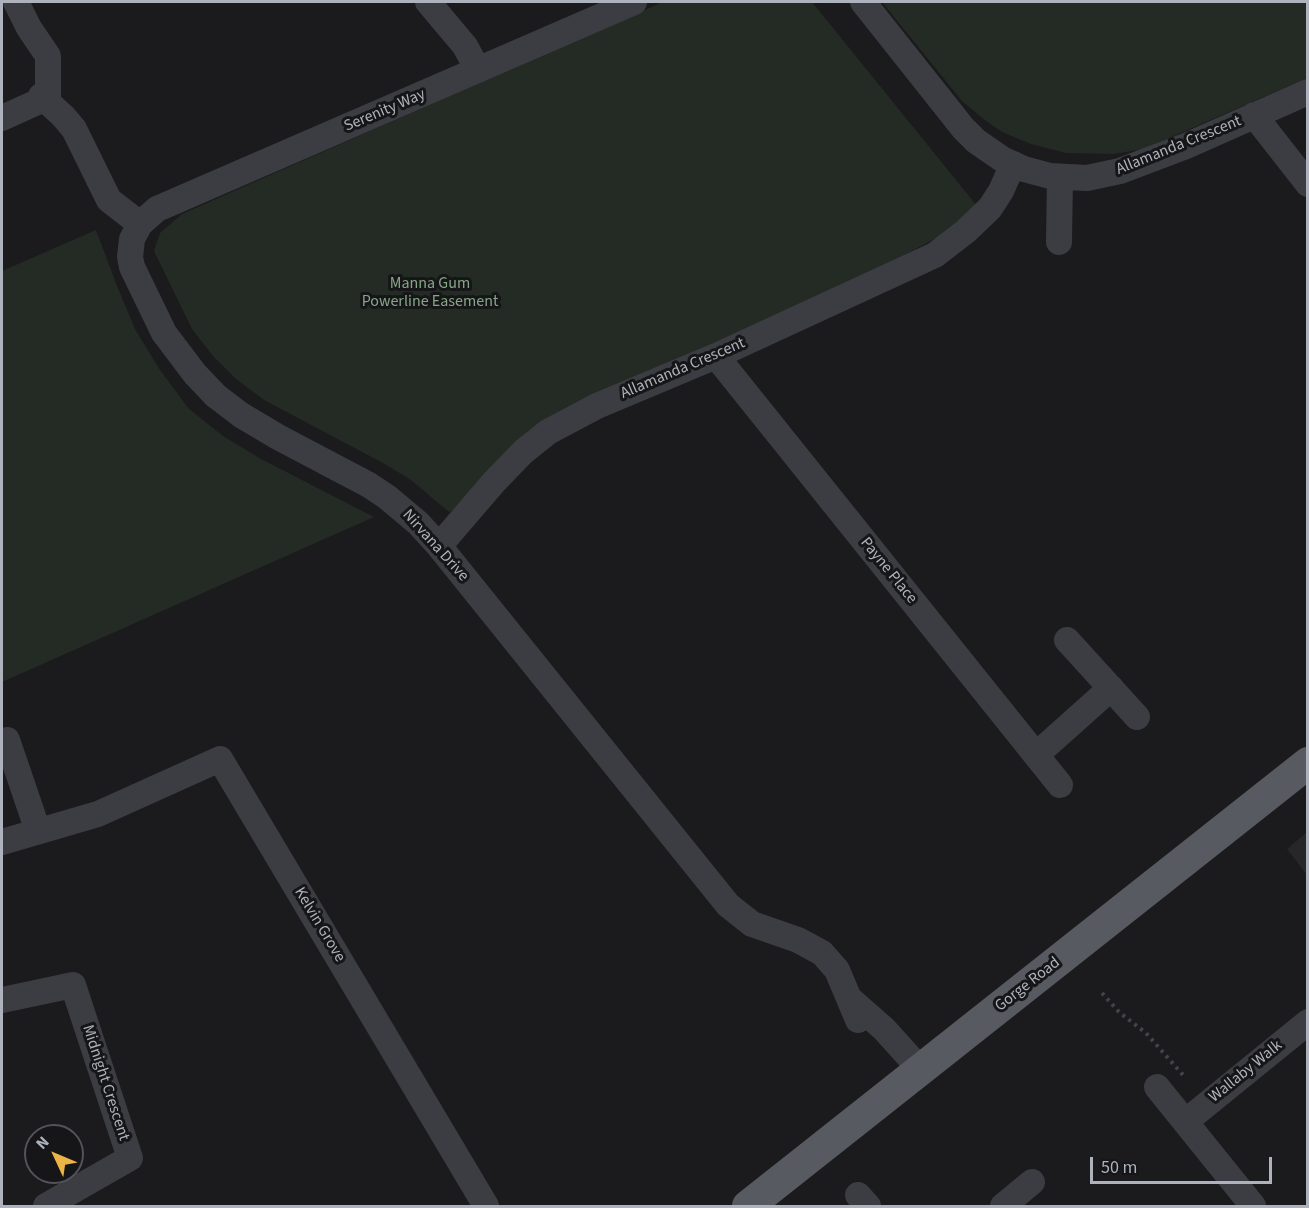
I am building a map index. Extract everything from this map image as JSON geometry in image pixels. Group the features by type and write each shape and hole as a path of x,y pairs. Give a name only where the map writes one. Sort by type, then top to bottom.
{"main road":[{"name":"Gorge Road","path":"748,1206 1308,763"}],"street":[{"path":"16,2 29,28 48,56 44,99"},
{"path":"428,2 465,46 478,70"},
{"name":"Serenity Way","path":"140,224 160,208 634,2"},
{"name":"Allamanda Crescent","path":"862,2 963,128 976,141 1007,162 1060,177 1087,178 1120,171 1186,146 1307,92"},
{"path":"2,118 44,99"},
{"path":"44,99 63,116 76,132 109,200 140,224"},
{"path":"1254,115 1308,184"},
{"name":"Allamanda Crescent","path":"439,546 494,482 523,452 548,432 597,406 716,356 925,260 960,236 997,198 1009,178 1007,162"},
{"path":"1059,242 1060,177"},
{"name":"Nirvana Drive","path":"140,224 131,243 132,267 164,333 195,374 216,396 250,421 357,478 387,497 418,523 439,546 728,905 752,924 798,940 822,953 837,970 854,1009 884,1029 921,1070"},
{"name":"Payne Place","path":"716,356 1060,785"},
{"path":"1067,640 1137,717"},
{"path":"1036,756 1111,688"},
{"path":"2,842 38,831 7,740"},
{"name":"Kelvin Grove","path":"38,831 98,814 220,759 486,1206"},
{"name":"Midnight Crescent","path":"2,1000 73,985 130,1158 46,1206"},
{"name":"Wallaby Walk","path":"1185,1122 1308,1022"},
{"path":"1157,1087 1253,1206"},
{"path":"1003,1206 1032,1182"}],"path":[{"path":"1102,993 1119,1012 1146,1033 1183,1075"}],"shaded area":[{"path":"1307,832 1307,875 1287,849"}],"green space":[{"name":"Manna Gum Powerline Easement","path":"663,2 812,2 977,206 938,237 865,276 562,410 533,431 460,508 449,512 411,480 383,463 264,400 236,379 213,356 192,329 154,251 160,233 182,214"},
{"path":"882,2 1307,2 1307,78 1144,149 1113,154 1066,153 1031,144 1002,132 986,121 962,101"},
{"path":"96,230 135,329 160,370 188,408 223,436 261,459 374,517 2,682 2,271"}]}
